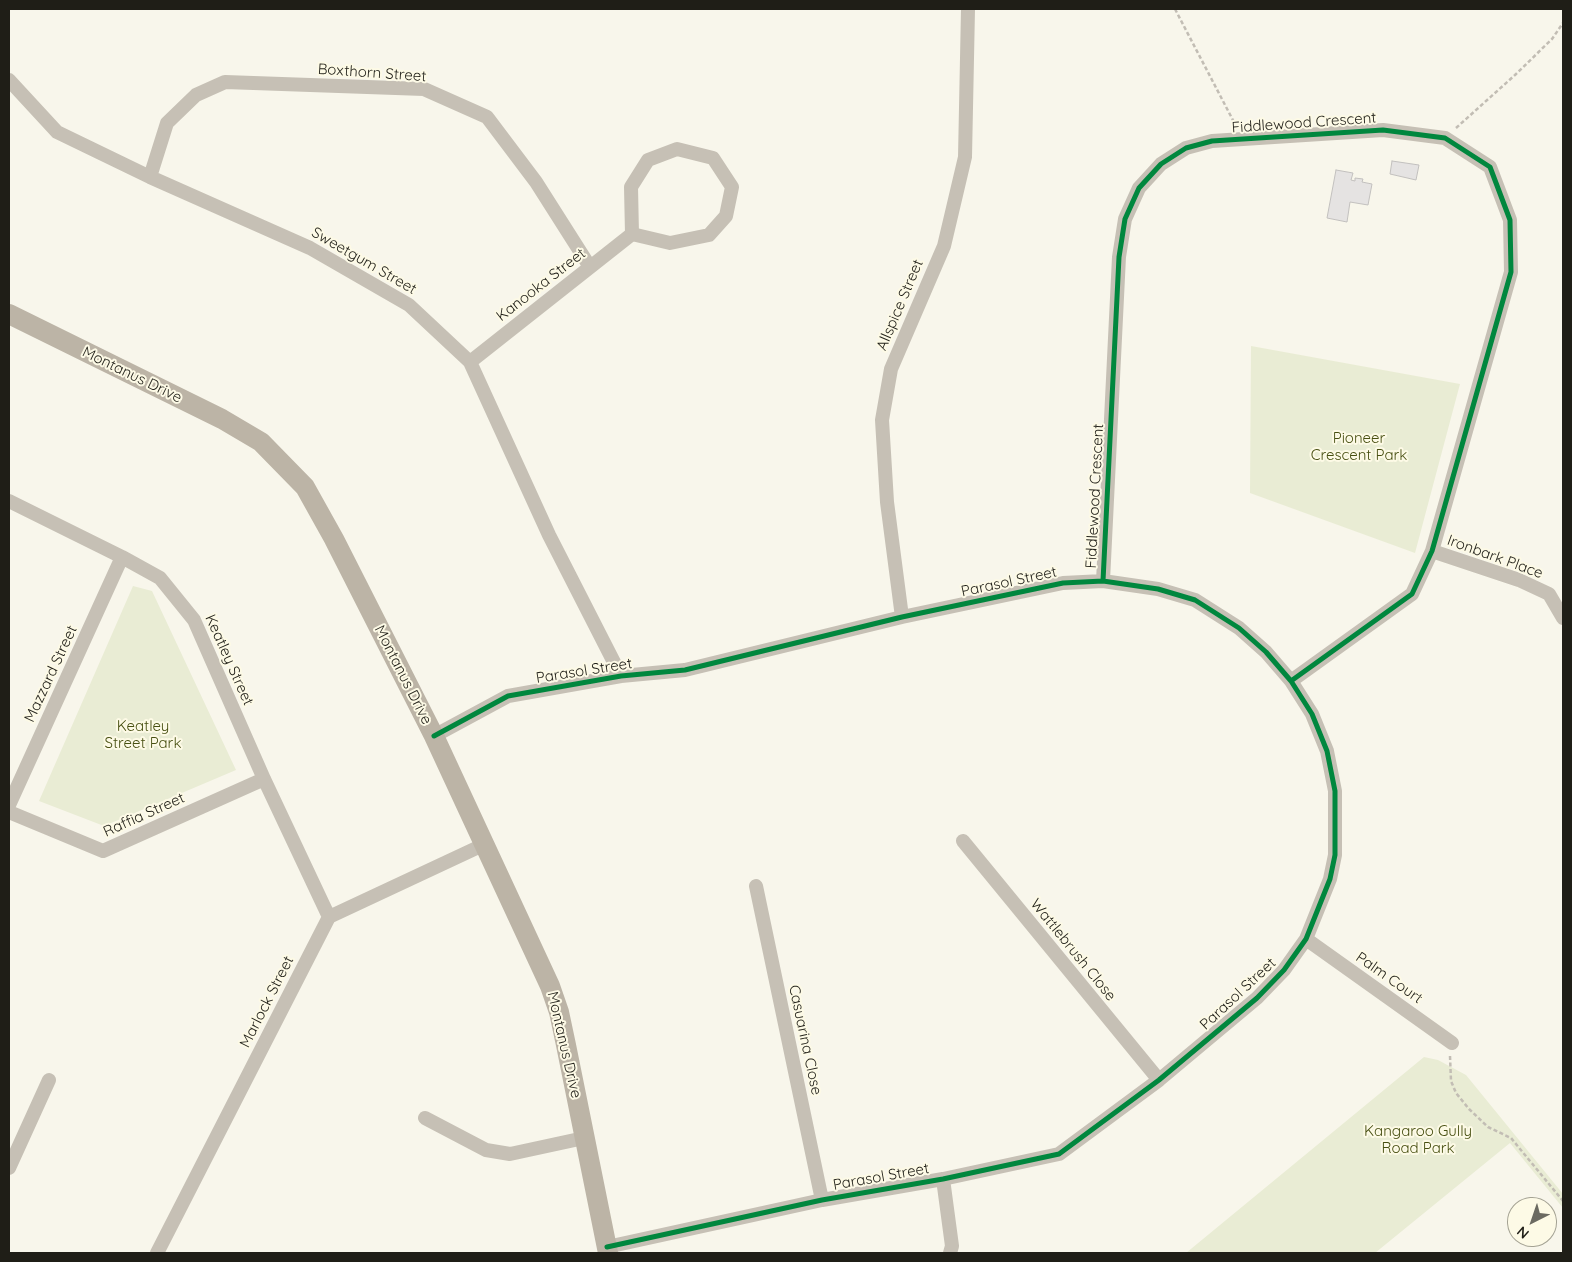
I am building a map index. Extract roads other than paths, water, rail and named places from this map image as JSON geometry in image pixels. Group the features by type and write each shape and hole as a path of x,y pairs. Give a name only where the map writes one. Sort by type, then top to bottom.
{"street":[{"name":"Allspice Street","path":"902,616 887,502 882,420 891,369 944,246 965,157 968,9"},
{"name":"Sweetgum Street","path":"9,80 57,132 310,248 410,305 470,362 548,535 621,676"},
{"name":"Boxthorn Street","path":"150,176 167,123 196,95 226,82 424,89 487,118 536,182 590,267"},
{"name":"Fiddlewood Crescent","path":"1103,581 1120,257 1125,219 1140,188 1161,164 1186,148 1212,142 1383,130 1445,138 1490,167 1510,220 1511,272 1432,551 1412,594 1291,681"},
{"path":"677,149 712,158 732,187 726,216 709,235 670,243 632,234 631,187 648,160 677,149"},
{"name":"Kanooka Street","path":"470,362 632,234"},
{"name":"Montanus Drive","path":"9,314 222,419 261,442 305,487 434,736 550,986 561,1020 607,1250"},
{"name":"Keatley Street","path":"9,501 160,578 194,620 264,779 329,916"},
{"name":"Ironbark Place","path":"1432,551 1519,580 1549,594 1563,618"},
{"name":"Mazzard Street","path":"9,805 122,557"},
{"name":"Parasol Street","path":"434,736 508,696 621,676 685,670 902,616 1063,583 1103,581 1158,589 1194,600 1239,628 1266,652 1291,681 1312,714 1324,742 1335,791 1335,854 1330,879 1306,939 1284,970 1257,998 1159,1080 1060,1154 943,1179 822,1200 607,1250"},
{"name":"Raffia Street","path":"9,812 103,851 264,779"},
{"name":"Wattlebrush Close","path":"963,841 1159,1080"},
{"path":"329,916 483,845"},
{"name":"Casuarina Close","path":"756,886 822,1200"},
{"name":"Marlock Street","path":"157,1253 329,916"},
{"name":"Palm Court","path":"1306,939 1452,1043"},
{"path":"9,1168 49,1080"},
{"path":"425,1118 486,1150 510,1154 584,1138"},
{"path":"943,1179 952,1246 950,1253"}],"park label":[{"name":"Pioneer Crescent Park","path":"1359,446"},
{"name":"Keatley Street Park","path":"143,734"},
{"name":"Kangaroo Gully Road Park","path":"1418,1140"}]}
